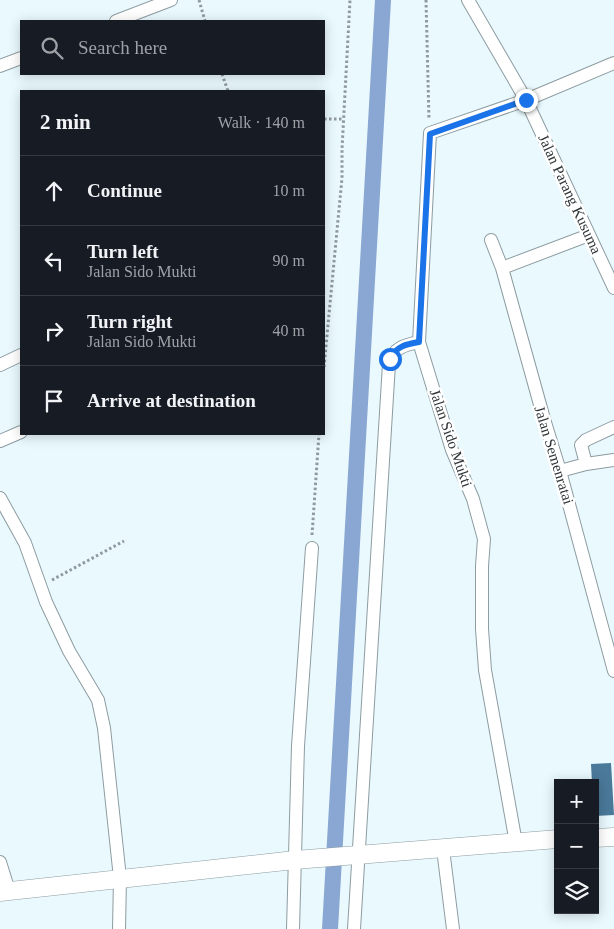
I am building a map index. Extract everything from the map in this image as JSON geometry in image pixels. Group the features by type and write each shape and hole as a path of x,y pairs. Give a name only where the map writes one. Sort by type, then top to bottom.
{"main road":[{"path":"599,838 614,837"},
{"path":"5,892 299,860 554,840"}],"street":[{"path":"119,20 172,0"},
{"name":"Jalan Parang Kusuma","path":"468,0 526,100 614,288"},
{"path":"0,66 20,58"},
{"path":"430,134 526,100 614,64"},
{"name":"Jalan Sido Mukti","path":"430,134 419,342 452,450 473,499 484,539 482,620 485,670 516,843"},
{"path":"502,268 589,236"},
{"name":"Jalan Semenratai","path":"491,240 502,268 544,419 610,642 614,671"},
{"path":"354,929 351,856 389,364 397,349 404,345 419,342"},
{"path":"0,365 20,355"},
{"path":"586,464 581,445 586,440 614,427"},
{"path":"0,441 20,432"},
{"path":"560,471 586,464 614,460"},
{"path":"0,498 25,543 41,587 69,651 98,700 104,728 120,878 119,929"},
{"path":"293,929 299,860 298,746 312,548"},
{"path":"443,849 453,929"},
{"path":"0,862 5,892"}],"path":[{"path":"199,0 205,20"},
{"path":"325,356 342,178 350,0"},
{"path":"426,0 430,134"},
{"path":"222,75 228,90"},
{"path":"325,119 344,119"},
{"path":"312,548 319,435"},
{"path":"41,587 124,541"}],"building":[{"path":"611,763 614,815 599,816 599,779 592,779 591,764"}],"waterway":[{"path":"330,929 383,0"}],"route":[{"path":"390,359 397,349 404,345 419,342 430,134 526,100"}]}
